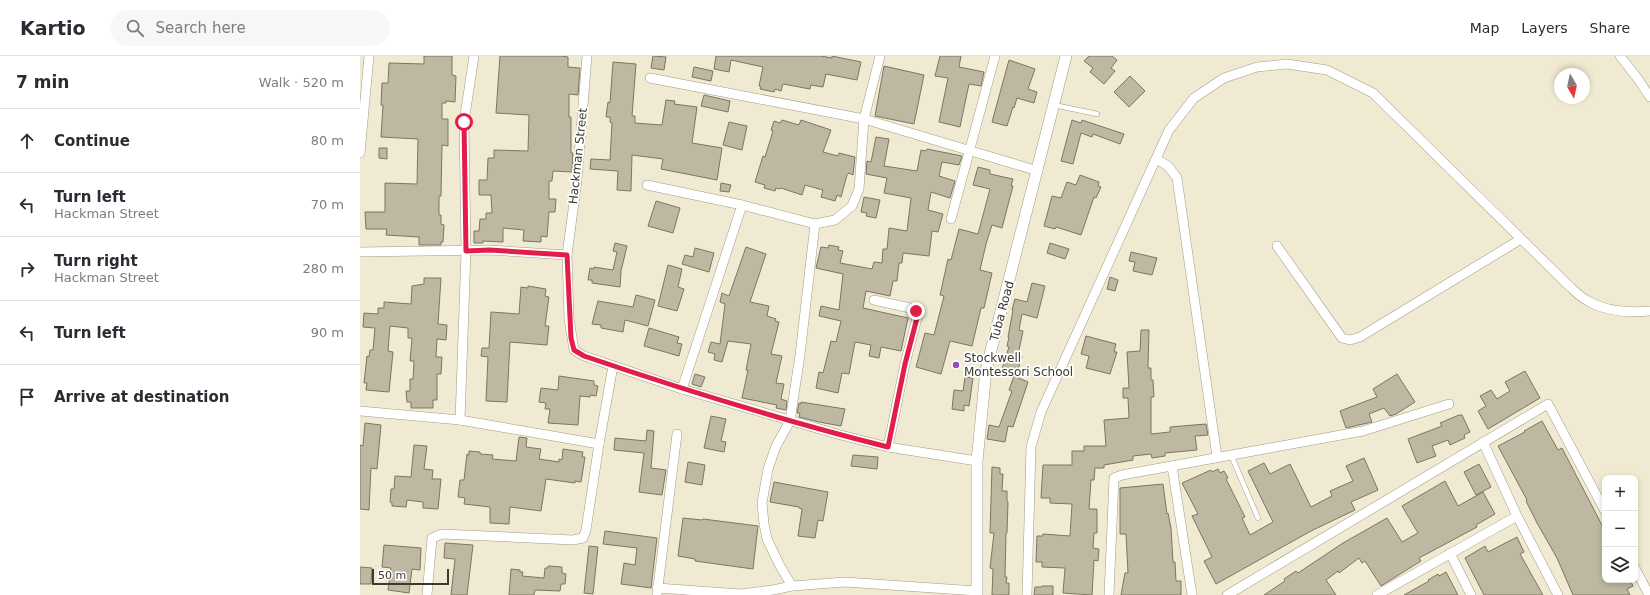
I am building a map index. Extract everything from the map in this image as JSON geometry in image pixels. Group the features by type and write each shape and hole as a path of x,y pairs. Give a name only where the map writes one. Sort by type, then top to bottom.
{"street":[{"path":"360,152 361,128 369,56"},
{"path":"460,420 466,251 464,122 474,56"},
{"name":"Hackman Street","path":"587,56 576,180 567,255 569,319 574,350 584,356 682,389 790,421 888,447 977,461"},
{"path":"647,184 742,205 815,224 836,220 852,206 859,189 864,119 880,56"},
{"path":"951,219 971,151 995,56"},
{"name":"Tuba Road","path":"977,593 977,461 986,370 1038,171 1066,56"},
{"path":"1620,56 1650,97"},
{"path":"1027,595 1031,447 1041,412 1169,130 1194,98 1224,78 1257,67 1287,64 1327,70 1373,93 1568,285 1587,301 1608,310 1634,312 1650,311"},
{"path":"650,78 864,119 1038,171"},
{"path":"1156,159 1168,166 1177,178 1217,458"},
{"path":"682,389 742,205"},
{"path":"792,586 780,566 767,539 762,503 768,469 776,446 790,421 800,355 815,224"},
{"path":"1277,246 1342,338 1350,340 1360,337 1521,239"},
{"path":"360,252 489,250 567,255"},
{"path":"874,300 910,308 916,311 917,318 905,364 888,447"},
{"path":"427,595 432,538 442,534 573,540 583,538 586,530 613,366"},
{"path":"1109,595 1114,478 1122,475 1363,431 1391,424 1449,404"},
{"path":"1227,595 1548,404 1602,505"},
{"path":"360,411 460,420 599,444"},
{"path":"677,434 657,591 741,594 792,586 844,582 977,593"},
{"path":"1483,442 1517,516 1558,595"},
{"path":"1172,466 1192,595"},
{"path":"1377,595 1517,516"},
{"path":"1450,553 1471,595"},
{"path":"1638,574 1649,595"}],"lane":[{"path":"1054,105 1097,114"},
{"path":"1231,455 1258,518"}],"building":[{"path":"424,56 452,56 452,75 456,76 455,102 446,101 446,103 442,103 442,119 448,119 448,146 442,145 439,215 441,215 441,224 444,225 443,242 441,242 441,245 419,245 419,237 386,235 387,229 366,229 365,212 385,212 385,183 417,184 418,139 381,137 383,105 381,105 382,83 388,83 389,63 424,64"},
{"path":"500,56 568,57 568,67 580,68 578,95 569,94 569,117 571,117 571,153 573,153 572,172 553,171 552,181 549,181 549,199 556,199 555,212 549,212 547,237 541,236 541,242 523,241 524,230 503,228 503,242 483,241 483,243 474,243 474,231 479,231 480,219 486,219 486,213 492,213 491,195 479,195 479,180 487,180 488,158 494,158 494,150 528,151 529,115 496,113"},
{"path":"653,56 666,57 664,70 651,68"},
{"path":"716,56 821,56 832,58 832,56 861,62 857,80 826,74 823,87 811,85 810,89 783,84 781,91 775,89 774,92 760,89 761,87 759,86 763,67 731,60 729,72 714,69"},
{"path":"940,56 961,56 959,67 984,72 981,86 969,84 960,127 939,122 948,78 935,76"},
{"path":"1089,56 1112,56 1117,60 1111,68 1115,71 1104,84 1090,72 1093,68 1084,61"},
{"path":"1009,60 1035,69 1028,89 1037,92 1034,103 1017,98 1007,126 992,122"},
{"path":"613,62 636,64 632,116 635,116 635,123 662,125 666,100 675,101 674,104 697,107 692,143 722,148 717,180 661,169 663,159 632,155 631,191 617,190 618,171 590,169 591,159 610,160 612,123 610,122 610,117 606,117 608,102 610,103"},
{"path":"884,66 924,75 914,124 875,116"},
{"path":"694,67 713,71 711,81 692,77"},
{"path":"1130,76 1145,91 1129,107 1114,92"},
{"path":"704,95 730,101 728,112 701,106"},
{"path":"782,120 799,125 801,120 831,130 823,152 838,156 839,153 855,157 853,175 849,173 847,175 841,197 837,195 835,201 821,197 823,190 805,185 802,195 781,188 776,188 775,191 764,188 765,185 755,182 763,156 765,157 773,131 771,130 774,121 780,123"},
{"path":"1072,120 1081,123 1082,120 1124,134 1120,144 1093,134 1092,137 1081,133 1073,164 1061,161"},
{"path":"729,122 747,126 742,150 723,145"},
{"path":"876,137 889,139 884,166 917,171 921,150 926,151 927,149 962,156 959,165 942,162 939,176 955,181 950,198 931,192 928,210 943,214 938,232 932,231 929,256 903,253 902,263 899,263 897,281 893,281 890,296 866,291 863,308 908,318 901,351 881,347 879,358 869,356 871,345 855,342 849,374 842,373 838,393 816,388 819,372 823,373 831,341 836,342 841,321 819,316 821,306 839,310 843,274 816,268 821,247 828,248 829,245 839,247 838,250 843,251 840,263 872,269 874,262 882,263 883,249 887,249 889,228 907,231 911,198 884,193 887,178 866,174 867,161 871,162"},
{"path":"379,148 387,148 387,159 379,158"},
{"path":"978,167 990,170 990,174 1013,179 1011,186 1013,186 1002,228 992,225 986,244 980,270 992,273 984,308 981,308 972,346 950,341 941,374 916,367 925,333 934,335 944,296 940,295 948,259 951,260 959,229 978,234 990,189 973,185"},
{"path":"1080,175 1099,182 1098,186 1101,187 1096,198 1094,197 1081,235 1056,227 1055,229 1044,226 1052,196 1061,198 1067,182 1076,185"},
{"path":"721,183 731,185 729,192 720,191"},
{"path":"864,197 880,200 876,218 866,216 867,213 861,212"},
{"path":"656,201 680,208 673,233 648,226"},
{"path":"615,243 627,246 621,271 620,287 592,283 592,280 588,280 590,268 594,269 594,267 613,270 617,252 613,251"},
{"path":"1050,243 1069,249 1065,259 1047,253"},
{"path":"746,247 766,254 750,302 769,306 767,316 776,319 775,321 779,322 771,354 782,356 776,383 784,384 781,399 787,401 786,410 776,408 777,405 742,398 748,370 746,370 751,344 728,341 722,362 714,360 715,354 708,352 711,342 720,344 725,304 720,302 722,293 729,296"},
{"path":"695,248 714,253 709,272 682,264 685,255 693,257"},
{"path":"1131,252 1157,258 1152,275 1133,271 1135,262 1129,261"},
{"path":"668,265 682,269 678,287 684,289 677,311 658,306"},
{"path":"1110,277 1118,280 1115,291 1107,289"},
{"path":"424,278 441,278 438,324 447,325 446,340 437,339 436,357 442,357 441,374 437,374 437,400 433,400 433,408 411,408 411,402 407,402 406,391 410,391 410,379 413,379 414,361 410,361 412,338 408,338 408,328 390,326 388,351 393,352 389,392 366,390 367,383 364,383 367,356 369,357 370,350 373,350 375,328 363,327 364,313 378,314 378,308 384,308 384,302 411,304 412,286 424,284"},
{"path":"1032,283 1045,286 1037,318 1022,314 1019,330 1023,331 1018,355 1022,356 1017,373 1002,369 1009,347 1007,346 1008,337 1015,299 1027,302"},
{"path":"528,286 546,289 545,296 549,297 545,326 549,326 547,345 510,342 507,402 486,401 488,357 481,356 482,348 489,348 491,312 519,314 521,287 528,288"},
{"path":"636,295 655,300 648,326 625,320 623,332 601,328 601,325 592,324 598,301 633,307"},
{"path":"649,328 679,337 677,343 682,344 679,356 644,346"},
{"path":"1141,330 1149,330 1148,368 1151,368 1151,380 1153,380 1154,397 1151,397 1151,434 1170,432 1170,427 1206,424 1208,435 1195,436 1197,450 1165,453 1165,456 1152,458 1151,454 1133,456 1133,460 1104,465 1104,468 1095,468 1094,480 1091,480 1089,509 1097,509 1097,533 1094,533 1093,548 1099,549 1098,561 1094,560 1092,595 1063,593 1065,568 1042,567 1042,562 1036,562 1037,536 1043,536 1043,534 1070,536 1072,504 1050,503 1050,498 1041,498 1043,465 1072,465 1072,451 1084,451 1084,446 1106,446 1104,420 1129,418 1128,398 1123,398 1123,388 1129,388 1127,352 1140,351"},
{"path":"1086,336 1116,344 1114,352 1117,352 1110,374 1086,368 1089,356 1081,354"},
{"path":"1525,371 1540,398 1488,429 1478,411 1486,406 1480,396 1491,390 1497,399 1510,391 1505,382"},
{"path":"695,374 705,377 701,387 692,384"},
{"path":"1397,374 1415,402 1390,416 1384,408 1369,414 1372,422 1346,428 1340,411 1377,397 1373,389"},
{"path":"559,376 594,381 594,385 598,386 596,396 580,396 578,425 548,423 550,409 545,409 546,403 539,402 541,388 558,390"},
{"path":"1014,376 1028,382 1013,427 1008,426 1005,442 987,439 989,425 999,427 1012,391 1009,390"},
{"path":"965,377 973,378 969,406 964,405 964,411 952,409 954,390 963,391"},
{"path":"801,402 845,409 841,426 799,417 800,413 797,413 799,403 801,404"},
{"path":"1462,415 1470,432 1464,435 1465,438 1450,445 1448,440 1432,446 1436,456 1417,463 1408,439 1442,426 1440,423"},
{"path":"711,416 726,419 721,441 726,442 724,452 704,448"},
{"path":"1542,421 1558,450 1562,448 1602,525 1602,583 1632,583 1633,586 1627,589 1630,595 1573,595 1557,558 1537,523 1526,501 1527,500 1498,446 1525,432 1524,431"},
{"path":"365,423 381,425 377,469 371,468 369,510 360,509 360,445 363,446"},
{"path":"647,430 654,431 651,468 666,470 662,495 639,492 644,453 614,450 615,438 646,441"},
{"path":"519,437 527,438 526,447 541,449 539,459 559,462 559,459 562,460 563,449 583,452 582,457 585,457 581,482 575,481 575,483 546,479 541,511 510,507 509,524 490,523 490,507 464,504 465,498 458,497 460,480 464,480 467,454 469,455 469,451 480,452 480,454 493,455 492,459 516,461"},
{"path":"414,445 427,446 424,469 433,470 432,479 441,479 438,509 423,508 423,502 407,500 406,507 392,506 392,503 390,502 391,489 394,489 395,476 411,477"},
{"path":"853,455 878,457 877,469 851,466"},
{"path":"1364,458 1378,490 1351,502 1355,510 1311,531 1216,584 1204,561 1212,557 1192,516 1198,514 1182,483 1211,470 1212,472 1218,469 1220,473 1224,471 1228,478 1226,479 1245,517 1242,518 1250,535 1273,522 1248,471 1264,463 1270,474 1290,464 1311,507 1332,496 1330,491 1353,481 1346,466"},
{"path":"688,462 705,465 702,485 685,482"},
{"path":"1479,464 1491,487 1476,495 1464,472"},
{"path":"992,467 1000,468 1000,474 1003,474 1002,491 1007,491 1008,502 1005,577 1007,577 1006,583 1009,583 1009,595 992,595 993,569 990,568 994,533 990,533"},
{"path":"1445,481 1458,506 1483,492 1495,514 1476,525 1477,527 1419,558 1421,561 1381,586 1365,561 1362,563 1359,558 1339,573 1338,571 1326,580 1336,595 1264,595 1285,581 1284,579 1296,571 1298,573 1343,543 1387,518 1402,542 1418,533 1402,506"},
{"path":"774,482 828,492 823,521 818,520 815,538 798,536 802,509 799,507 770,502"},
{"path":"1163,484 1167,514 1168,513 1171,528 1173,562 1175,562 1176,581 1181,581 1181,595 1121,595 1125,573 1128,573 1126,534 1120,534 1120,488"},
{"path":"683,518 758,526 753,569 695,561 695,559 678,556"},
{"path":"605,531 657,538 651,588 621,584 624,563 635,565 637,548 603,544"},
{"path":"1517,537 1524,552 1520,554 1543,595 1484,595 1465,558 1485,546 1488,552"},
{"path":"445,543 473,545 467,595 451,595 455,559 444,558"},
{"path":"384,545 421,548 420,570 412,569 409,593 388,590 391,568 382,567"},
{"path":"589,546 598,547 593,594 584,593"},
{"path":"548,566 562,567 562,573 566,574 565,584 561,584 560,591 535,590 534,595 509,595 511,569 520,570 520,572 523,572 522,576 544,578 545,568 548,568"},
{"path":"360,567 372,568 371,584 360,584"},
{"path":"1446,572 1458,595 1404,595 1429,581 1428,580 1438,574 1439,576"},
{"path":"1053,586 1053,595 1034,595 1035,587"}],"place":[{"name":"Stockwell Montessori School","path":"956,365"}],"route":[{"path":"464,122 466,251 489,250 567,255 571,338 574,350 584,356 682,389 790,421 888,447 905,364 917,318 916,311"}]}
